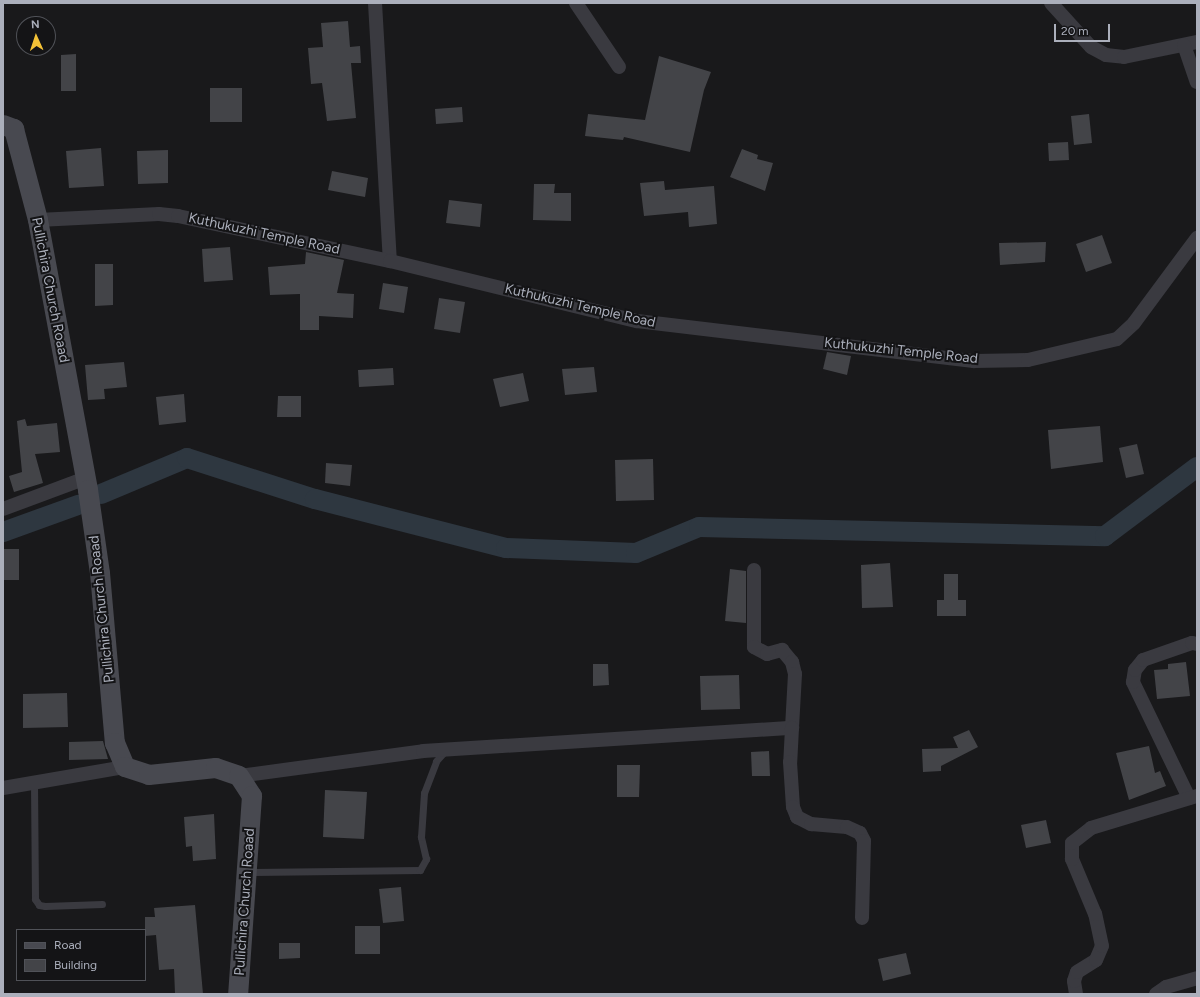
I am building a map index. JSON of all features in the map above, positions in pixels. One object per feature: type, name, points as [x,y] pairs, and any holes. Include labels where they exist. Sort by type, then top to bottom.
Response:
[{"type":"main road","name":"Pullichira Church Roaad","points":[[3,125],[14,129],[38,220],[86,478],[100,573],[115,743],[125,767]]},
{"type":"main road","points":[[125,767],[149,775],[216,768],[239,776]]},
{"type":"main road","name":"Pullichira Church Roaad","points":[[238,994],[252,796],[239,776]]},
{"type":"street","points":[[375,3],[390,261]]},
{"type":"street","points":[[576,3],[619,67]]},
{"type":"street","points":[[1051,3],[1091,47],[1106,55],[1124,57],[1191,44],[1197,82]]},
{"type":"street","name":"Kuthukuzhi Temple Road","points":[[38,220],[159,214],[178,216],[390,261],[637,321],[974,361],[1028,360],[1116,339],[1134,323],[1197,238]]},
{"type":"street","points":[[3,508],[86,478]]},
{"type":"street","points":[[754,570],[754,647],[767,654],[782,650],[792,662],[795,674],[790,762],[793,807],[796,817],[811,824],[847,827],[860,833],[864,841],[862,918]]},
{"type":"street","points":[[1076,994],[1074,981],[1077,972],[1096,960],[1102,946],[1095,914],[1072,859],[1072,842],[1091,828],[1193,797],[1133,682],[1135,670],[1143,660],[1197,644]]},
{"type":"street","points":[[239,776],[447,750],[792,728]]},
{"type":"street","points":[[3,788],[125,767]]},
{"type":"street","points":[[1156,994],[1166,987],[1197,978]]},
{"type":"lane","points":[[247,872],[420,870],[426,859],[421,836],[424,793],[436,761],[447,750]]},
{"type":"lane","points":[[34,783],[36,899],[39,905],[102,904]]},
{"type":"building","points":[[348,21],[350,47],[360,46],[361,63],[351,63],[356,118],[327,121],[322,83],[311,84],[308,48],[323,47],[321,23]]},
{"type":"building","points":[[76,54],[76,91],[61,91],[61,55]]},
{"type":"building","points":[[659,56],[711,72],[704,90],[690,152],[624,137],[623,140],[585,136],[588,114],[645,120]]},
{"type":"building","points":[[210,88],[242,88],[242,122],[210,122]]},
{"type":"building","points":[[462,107],[463,122],[436,124],[435,109]]},
{"type":"building","points":[[1089,114],[1092,143],[1074,145],[1071,116]]},
{"type":"building","points":[[1068,142],[1069,160],[1049,161],[1048,143]]},
{"type":"building","points":[[101,148],[104,186],[69,188],[66,151]]},
{"type":"building","points":[[742,149],[758,155],[757,159],[773,163],[765,191],[730,177]]},
{"type":"building","points":[[168,150],[168,183],[138,184],[137,151]]},
{"type":"building","points":[[332,171],[368,178],[365,197],[328,190]]},
{"type":"building","points":[[664,181],[665,190],[714,186],[717,224],[689,227],[688,212],[644,216],[640,183]]},
{"type":"building","points":[[534,184],[555,184],[554,193],[571,193],[571,221],[533,220]]},
{"type":"building","points":[[449,200],[482,204],[480,227],[446,223]]},
{"type":"building","points":[[1102,235],[1112,263],[1086,272],[1076,244]]},
{"type":"building","points":[[1046,242],[1045,262],[1000,265],[999,243]]},
{"type":"building","points":[[230,247],[233,280],[204,282],[202,249]]},
{"type":"building","points":[[306,252],[344,260],[337,293],[354,294],[353,318],[319,316],[319,330],[300,330],[300,294],[270,295],[268,267],[305,264]]},
{"type":"building","points":[[95,264],[113,264],[113,305],[95,306]]},
{"type":"building","points":[[383,283],[408,287],[404,313],[379,309]]},
{"type":"building","points":[[439,298],[465,302],[460,333],[434,329]]},
{"type":"building","points":[[827,352],[851,356],[847,375],[823,369]]},
{"type":"building","points":[[124,362],[127,387],[104,389],[105,399],[88,400],[85,365]]},
{"type":"building","points":[[594,367],[597,392],[565,395],[562,369]]},
{"type":"building","points":[[393,368],[394,385],[359,387],[358,370]]},
{"type":"building","points":[[523,373],[529,401],[500,407],[493,379]]},
{"type":"building","points":[[184,394],[186,422],[159,425],[156,397]]},
{"type":"building","points":[[278,396],[301,396],[301,417],[277,417]]},
{"type":"building","points":[[25,419],[27,426],[57,423],[60,452],[35,454],[43,483],[14,492],[9,476],[22,472],[17,421]]},
{"type":"building","points":[[1100,426],[1103,462],[1051,469],[1048,430]]},
{"type":"building","points":[[1137,444],[1144,474],[1126,478],[1119,448]]},
{"type":"building","points":[[653,459],[654,500],[616,501],[615,460]]},
{"type":"building","points":[[326,463],[352,465],[350,486],[325,483]]},
{"type":"building","points":[[3,549],[19,549],[19,580],[3,580]]},
{"type":"building","points":[[890,563],[893,607],[862,608],[861,565]]},
{"type":"building","points":[[730,569],[746,571],[746,623],[725,621]]},
{"type":"building","points":[[944,574],[958,574],[958,600],[966,600],[966,616],[937,616],[937,600],[944,600]]},
{"type":"building","points":[[1186,662],[1190,696],[1157,699],[1154,670],[1168,669],[1168,664]]},
{"type":"building","points":[[593,664],[608,664],[609,685],[593,686]]},
{"type":"building","points":[[739,675],[740,709],[701,710],[700,676]]},
{"type":"building","points":[[67,693],[68,727],[23,728],[23,694]]},
{"type":"building","points":[[969,730],[978,747],[941,766],[941,771],[923,772],[922,749],[958,748],[953,737]]},
{"type":"building","points":[[103,741],[108,759],[69,760],[69,742]]},
{"type":"building","points":[[1149,746],[1155,773],[1160,771],[1166,786],[1129,800],[1116,753]]},
{"type":"building","points":[[769,751],[770,776],[752,776],[751,752]]},
{"type":"building","points":[[617,765],[640,765],[639,797],[617,797]]},
{"type":"building","points":[[325,790],[367,792],[364,839],[323,837]]},
{"type":"building","points":[[214,814],[216,859],[193,861],[192,846],[186,847],[184,817]]},
{"type":"building","points":[[1046,820],[1051,843],[1026,848],[1021,825]]},
{"type":"building","points":[[401,887],[404,921],[383,923],[379,889]]},
{"type":"building","points":[[195,905],[203,994],[175,994],[174,969],[159,970],[156,935],[146,936],[145,929],[145,917],[155,917],[154,908]]},
{"type":"building","points":[[355,926],[380,926],[380,954],[355,954]]},
{"type":"building","points":[[279,943],[300,943],[300,958],[279,959]]},
{"type":"building","points":[[906,953],[911,974],[883,981],[878,959]]},
{"type":"waterway","points":[[101,494],[187,458],[315,499],[506,548],[636,553],[699,527],[1105,536],[1197,467]]},
{"type":"waterway","points":[[3,532],[78,505]]}]
